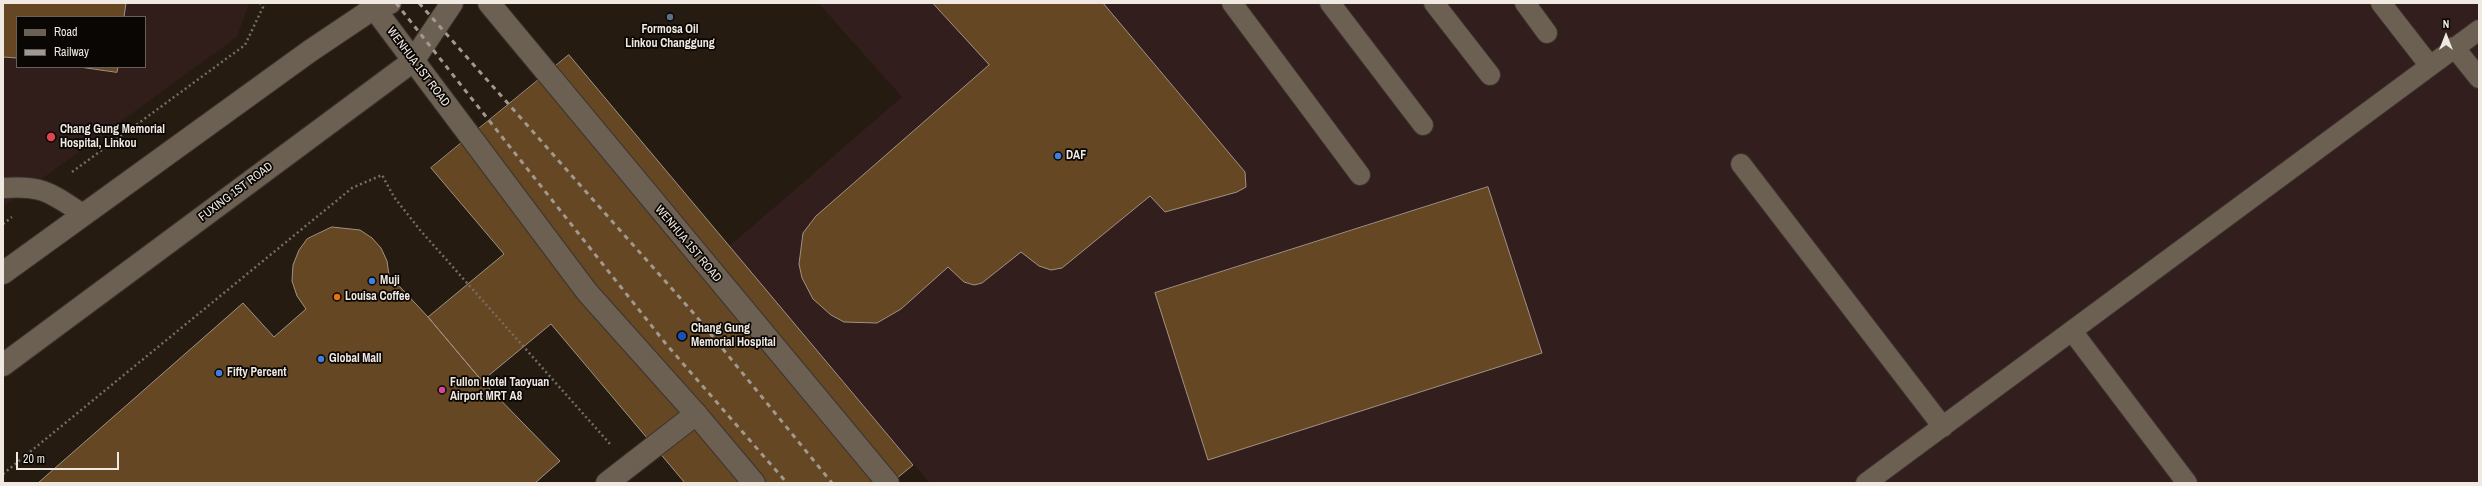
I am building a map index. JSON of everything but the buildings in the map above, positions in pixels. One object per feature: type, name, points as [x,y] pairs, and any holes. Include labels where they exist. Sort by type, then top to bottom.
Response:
[{"type":"street","name":"FUXING 1ST ROAD","points":[[3,365],[413,61],[452,3]]},
{"type":"street","name":"WENHUA 1ST ROAD","points":[[489,3],[888,483]]},
{"type":"street","name":"WENHUA 1ST ROAD","points":[[378,5],[413,61],[587,292],[696,414],[754,483]]},
{"type":"street","points":[[3,273],[310,51],[378,5]]},
{"type":"street","points":[[607,483],[630,467],[696,414]]},
{"type":"lane","points":[[1232,3],[1360,175]]},
{"type":"lane","points":[[1330,3],[1423,125]]},
{"type":"lane","points":[[1434,3],[1490,75]]},
{"type":"lane","points":[[1525,3],[1547,33]]},
{"type":"lane","points":[[2381,3],[2430,66]]},
{"type":"lane","points":[[1866,483],[2479,30]]},
{"type":"lane","points":[[2454,48],[2479,78]]},
{"type":"lane","points":[[1741,164],[1943,426]]},
{"type":"lane","points":[[3,188],[28,186],[48,191],[84,215]]},
{"type":"lane","points":[[2072,331],[2187,483]]},
{"type":"path","points":[[65,171],[73,172],[246,45],[263,7],[260,3]]},
{"type":"path","points":[[3,474],[352,188],[382,175],[394,197],[420,230],[630,467]]},
{"type":"shaded area","name":"Chang Gung Memorial Hospital, Linkou","points":[[3,3],[249,3],[237,37],[3,207]]},
{"type":"shaded area","points":[[818,3],[2479,3],[2479,483],[930,483],[727,248],[902,97]]},
{"type":"railway","points":[[396,3],[666,344],[787,483]]},
{"type":"railway","points":[[419,3],[696,316],[832,483]]},
{"type":"place","name":"Formosa Oil Linkou Changgung","points":[[670,17]]},
{"type":"place","name":"Chang Gung Memorial Hospital, Linkou","points":[[51,137]]},
{"type":"place","name":"DAF","points":[[1058,156]]},
{"type":"place","name":"Muji","points":[[372,281]]},
{"type":"place","name":"Louisa Coffee","points":[[337,297]]},
{"type":"place","name":"Chang Gung Memorial Hospital","points":[[682,336]]},
{"type":"place","name":"Global Mall","points":[[321,359]]},
{"type":"place","name":"Fifty Percent","points":[[219,373]]},
{"type":"place","name":"Fullon Hotel Taoyuan Airport MRT A8","points":[[442,390]]}]
